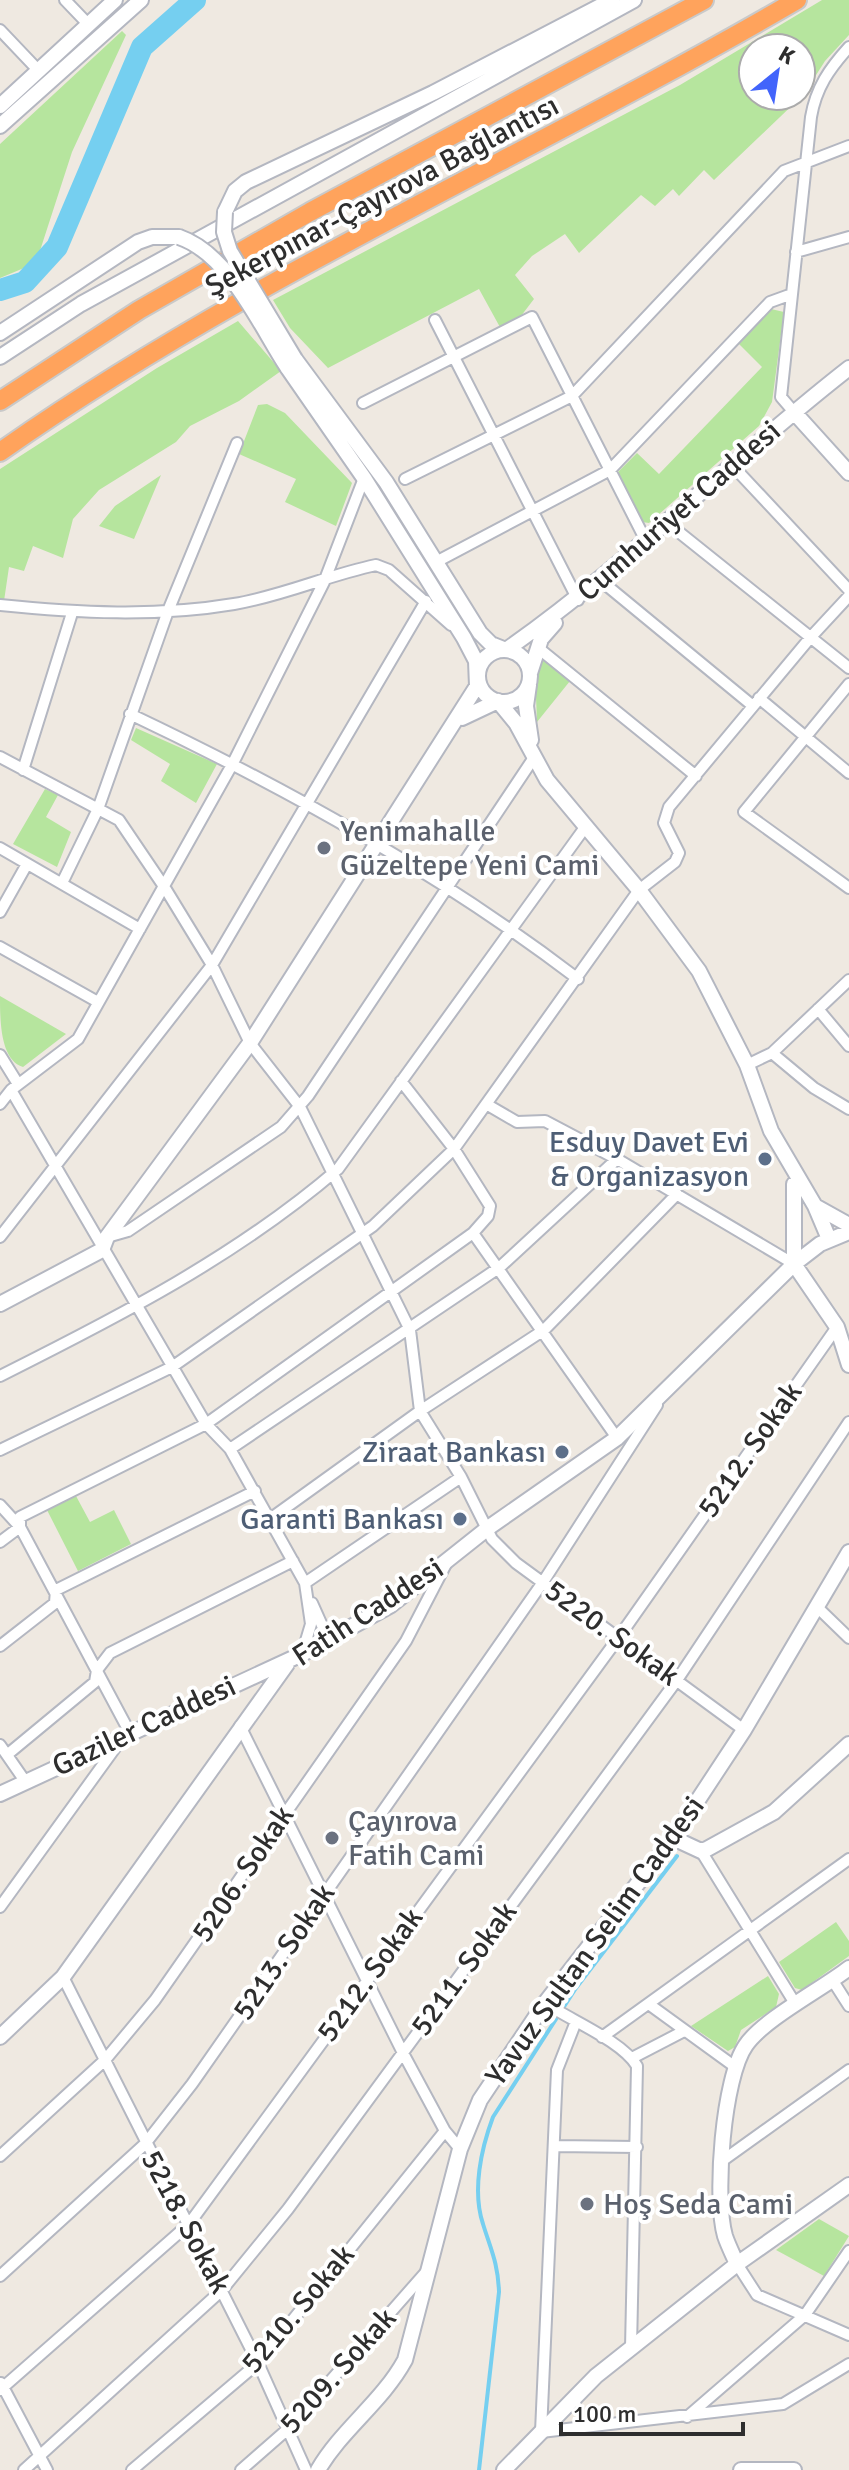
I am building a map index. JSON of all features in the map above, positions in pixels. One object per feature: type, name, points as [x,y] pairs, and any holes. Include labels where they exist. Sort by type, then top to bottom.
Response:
[{"type":"highway","name":"Şekerpınar-Çayırova Bağlantısı","points":[[0,401],[139,310],[310,212],[704,0]]},
{"type":"highway","name":"Şekerpınar-Çayırova Bağlantısı","points":[[0,452],[132,366],[288,275],[656,81],[797,0]]},
{"type":"street","points":[[65,0],[88,24]]},
{"type":"street","points":[[0,106],[115,0]]},
{"type":"street","points":[[0,126],[141,0]]},
{"type":"street","points":[[612,0],[433,93],[246,182],[235,191],[225,212],[224,232],[230,251],[291,363],[464,638],[476,661],[484,692],[498,701],[535,756],[547,780],[639,890],[699,971],[747,1065],[771,1131],[815,1206],[824,1242]]},
{"type":"street","points":[[0,357],[81,304],[634,0]]},
{"type":"street","points":[[0,30],[38,70]]},
{"type":"street","points":[[849,47],[829,70],[815,95],[781,397],[849,473]]},
{"type":"street","points":[[405,479],[572,396],[784,171],[849,146]]},
{"type":"street","points":[[0,333],[138,242],[152,237],[179,237],[201,246],[218,262],[291,363],[386,482],[480,633],[491,644],[523,658],[530,677],[518,698],[476,709],[455,723]]},
{"type":"street","points":[[796,252],[849,237]]},
{"type":"street","points":[[436,562],[610,470],[770,302],[792,294]]},
{"type":"street","points":[[363,403],[532,317],[645,539]]},
{"type":"street","points":[[3,1298],[128,1231],[281,1127],[300,1107],[445,886],[535,756],[527,726],[530,677],[537,647],[546,631],[578,600],[435,320]]},
{"type":"street","name":"Cumhuriyet Caddesi","points":[[506,650],[578,600],[731,464],[849,368]]},
{"type":"street","points":[[62,883],[98,809],[168,611],[237,443]]},
{"type":"street","points":[[0,1450],[172,1367],[363,1233],[454,1149],[639,890],[675,862],[679,853],[664,823],[669,807],[849,593],[731,464]]},
{"type":"street","points":[[0,1104],[15,1087],[78,1039],[233,763],[324,582],[364,478]]},
{"type":"street","points":[[665,521],[849,668]]},
{"type":"street","points":[[0,605],[72,613],[168,611],[234,604],[324,582],[376,565],[389,570],[464,638]]},
{"type":"street","points":[[600,580],[849,773]]},
{"type":"street","points":[[0,1237],[212,965],[426,601]]},
{"type":"street","points":[[23,770],[72,613]]},
{"type":"street","points":[[537,647],[696,776]]},
{"type":"street","points":[[104,1243],[250,1043],[376,842],[475,693],[485,658],[506,650]]},
{"type":"street","points":[[849,684],[744,812],[849,888]]},
{"type":"street","points":[[130,714],[233,763],[376,842],[513,929],[578,979]]},
{"type":"street","points":[[0,757],[119,820],[165,888],[212,965],[250,1043],[300,1107],[331,1175],[392,1289],[410,1330],[420,1411]]},
{"type":"street","points":[[0,1376],[136,1308],[305,1198],[331,1175],[586,826]]},
{"type":"street","points":[[0,848],[140,929]]},
{"type":"street","points":[[0,912],[27,864]]},
{"type":"street","points":[[0,947],[98,1002]]},
{"type":"street","points":[[747,1065],[772,1053],[849,980]]},
{"type":"street","points":[[818,1009],[849,1046]]},
{"type":"street","points":[[772,1053],[814,1088],[849,1109]]},
{"type":"street","points":[[0,1055],[56,1167],[104,1243],[136,1308],[206,1424],[230,1449],[255,1491],[305,1583],[329,1641]]},
{"type":"street","points":[[20,1527],[20,1517],[206,1424],[473,1233],[488,1216],[490,1206],[454,1149],[401,1081]]},
{"type":"street","points":[[486,1104],[517,1122],[545,1121],[617,1159],[794,1264],[837,1327],[849,1365]]},
{"type":"street","points":[[230,1449],[500,1267],[617,1159]]},
{"type":"street","points":[[789,1160],[794,1184],[794,1264]]},
{"type":"street","points":[[794,1184],[824,1242]]},
{"type":"street","points":[[270,1519],[420,1411],[544,1330],[677,1194]]},
{"type":"street","points":[[815,1206],[849,1225]]},
{"type":"street","name":"Fatih Caddesi","points":[[0,2037],[63,1977],[240,1726],[296,1657],[391,1605],[488,1528],[617,1438],[794,1264],[824,1242],[849,1232]]},
{"type":"street","points":[[473,1233],[500,1267],[617,1438]]},
{"type":"street","name":"5212. Sokak","points":[[1,2387],[189,2224],[366,1978],[619,1637],[837,1327]]},
{"type":"street","name":"5213. Sokak","points":[[0,2276],[145,2144],[219,2046],[543,1582],[662,1396]]},
{"type":"street","name":"5220. Sokak","points":[[420,1411],[506,1555],[744,1730]]},
{"type":"street","name":"5211. Sokak","points":[[24,2470],[222,2290],[288,2209],[677,1680],[849,1422]]},
{"type":"street","points":[[305,1583],[461,1477]]},
{"type":"street","points":[[56,1590],[255,1491]]},
{"type":"street","points":[[0,1505],[20,1527],[56,1590],[127,1734],[0,1907]]},
{"type":"street","points":[[0,1542],[20,1527]]},
{"type":"street","name":"Yavuz Sultan Selim Caddesi","points":[[318,2470],[331,2448],[387,2388],[405,2360],[460,2149],[480,2100],[673,1838],[744,1730],[849,1552]]},
{"type":"street","points":[[8,1754],[95,1682],[97,1670],[110,1653],[293,1561]]},
{"type":"street","name":"5206. Sokak","points":[[0,2156],[105,2060],[155,2000],[406,1641],[431,1598],[447,1561]]},
{"type":"street","points":[[0,1646],[55,1603],[56,1590]]},
{"type":"street","points":[[296,1657],[311,1624],[310,1598]]},
{"type":"street","points":[[817,1607],[849,1638]]},
{"type":"street","name":"Gaziler Caddesi","points":[[0,1794],[296,1657]]},
{"type":"street","points":[[239,1682],[252,1694],[256,1705]]},
{"type":"street","points":[[240,1726],[403,2053],[445,2131],[460,2149]]},
{"type":"street","points":[[701,1851],[774,1812],[849,1744]]},
{"type":"street","points":[[0,1745],[25,1781]]},
{"type":"street","points":[[673,1838],[701,1851],[796,2005]]},
{"type":"street","points":[[602,2037],[752,1932],[849,1859]]},
{"type":"street","points":[[849,1968],[747,2043],[734,2066],[725,2101],[722,2161],[724,2233],[737,2264],[757,2295],[849,2335]]},
{"type":"street","name":"5218. Sokak","points":[[63,1977],[258,2363],[306,2470]]},
{"type":"street","points":[[833,1981],[849,2006]]},
{"type":"street","points":[[650,2005],[734,2066]]},
{"type":"street","points":[[550,2006],[602,2037],[632,2058],[637,2066],[631,2348]]},
{"type":"street","points":[[541,2432],[557,2070],[572,2021]]},
{"type":"street","points":[[632,2058],[684,2031]]},
{"type":"street","points":[[722,2161],[849,2070]]},
{"type":"street","name":"5210. Sokak","points":[[132,2470],[258,2363],[445,2131]]},
{"type":"street","points":[[554,2146],[637,2147]]},
{"type":"street","points":[[504,2470],[596,2376],[737,2264],[849,2185]]},
{"type":"street","points":[[687,2417],[805,2315],[849,2251]]},
{"type":"street","name":"5209. Sokak","points":[[241,2470],[289,2428],[430,2267]]},
{"type":"street","points":[[541,2432],[783,2404],[849,2364]]},
{"type":"street","points":[[1,2387],[47,2470]]},
{"type":"street","points":[[741,2470],[794,2470]]},
{"type":"green space","points":[[822,0],[849,0],[849,35],[817,74],[817,32],[769,32]]},
{"type":"green space","points":[[122,31],[126,35],[72,152],[36,263],[0,278],[0,144]]},
{"type":"green space","points":[[737,51],[737,112],[785,112],[714,180],[704,170],[679,196],[673,189],[655,206],[641,195],[579,253],[565,234],[532,256],[515,275],[534,299],[521,316],[501,329],[479,289],[328,368],[290,328],[273,300],[680,85]]},
{"type":"green space","points":[[771,309],[784,312],[772,402],[759,426],[649,523],[642,522],[618,472],[637,453],[659,474],[762,367],[739,344]]},
{"type":"green space","points":[[238,321],[281,371],[239,401],[190,426],[176,442],[99,490],[73,519],[63,558],[33,546],[24,571],[9,567],[4,601],[0,600],[0,469],[157,368]]},
{"type":"green space","points":[[267,404],[285,413],[352,483],[336,526],[285,502],[296,479],[239,454],[258,405]]},
{"type":"green space","points":[[161,475],[134,539],[99,526],[115,506]]},
{"type":"green space","points":[[541,658],[570,681],[537,722],[535,672]]},
{"type":"green space","points":[[136,728],[217,764],[196,803],[161,781],[170,764],[131,740]]},
{"type":"green space","points":[[45,789],[58,795],[46,817],[71,832],[57,867],[13,844]]},
{"type":"green space","points":[[0,996],[66,1034],[23,1067],[15,1063],[3,1038]]},
{"type":"green space","points":[[76,1496],[90,1522],[114,1510],[131,1544],[78,1571],[47,1510]]},
{"type":"green space","points":[[836,1922],[849,1941],[849,1956],[802,1990],[795,1988],[779,1962]]},
{"type":"green space","points":[[768,1976],[779,1994],[776,2007],[741,2030],[735,2047],[728,2051],[691,2026]]},
{"type":"green space","points":[[819,2219],[849,2236],[824,2276],[776,2250]]},
{"type":"waterway","points":[[0,290],[25,282],[57,247],[142,47],[195,0]]},
{"type":"waterway","points":[[479,2470],[499,2292],[496,2265],[478,2198],[479,2170],[489,2129],[493,2117],[576,1988],[677,1856]]},
{"type":"place","name":"Yenimahalle Güzeltepe Yeni Cami","points":[[324,848]]},
{"type":"place","name":"Esduy Davet Evi & Organizasyon","points":[[765,1159]]},
{"type":"place","name":"Ziraat Bankası","points":[[562,1452]]},
{"type":"place","name":"Garanti Bankası","points":[[460,1519]]},
{"type":"place","name":"Çayırova Fatih Cami","points":[[332,1838]]},
{"type":"place","name":"Hoş Seda Cami","points":[[587,2204]]}]
